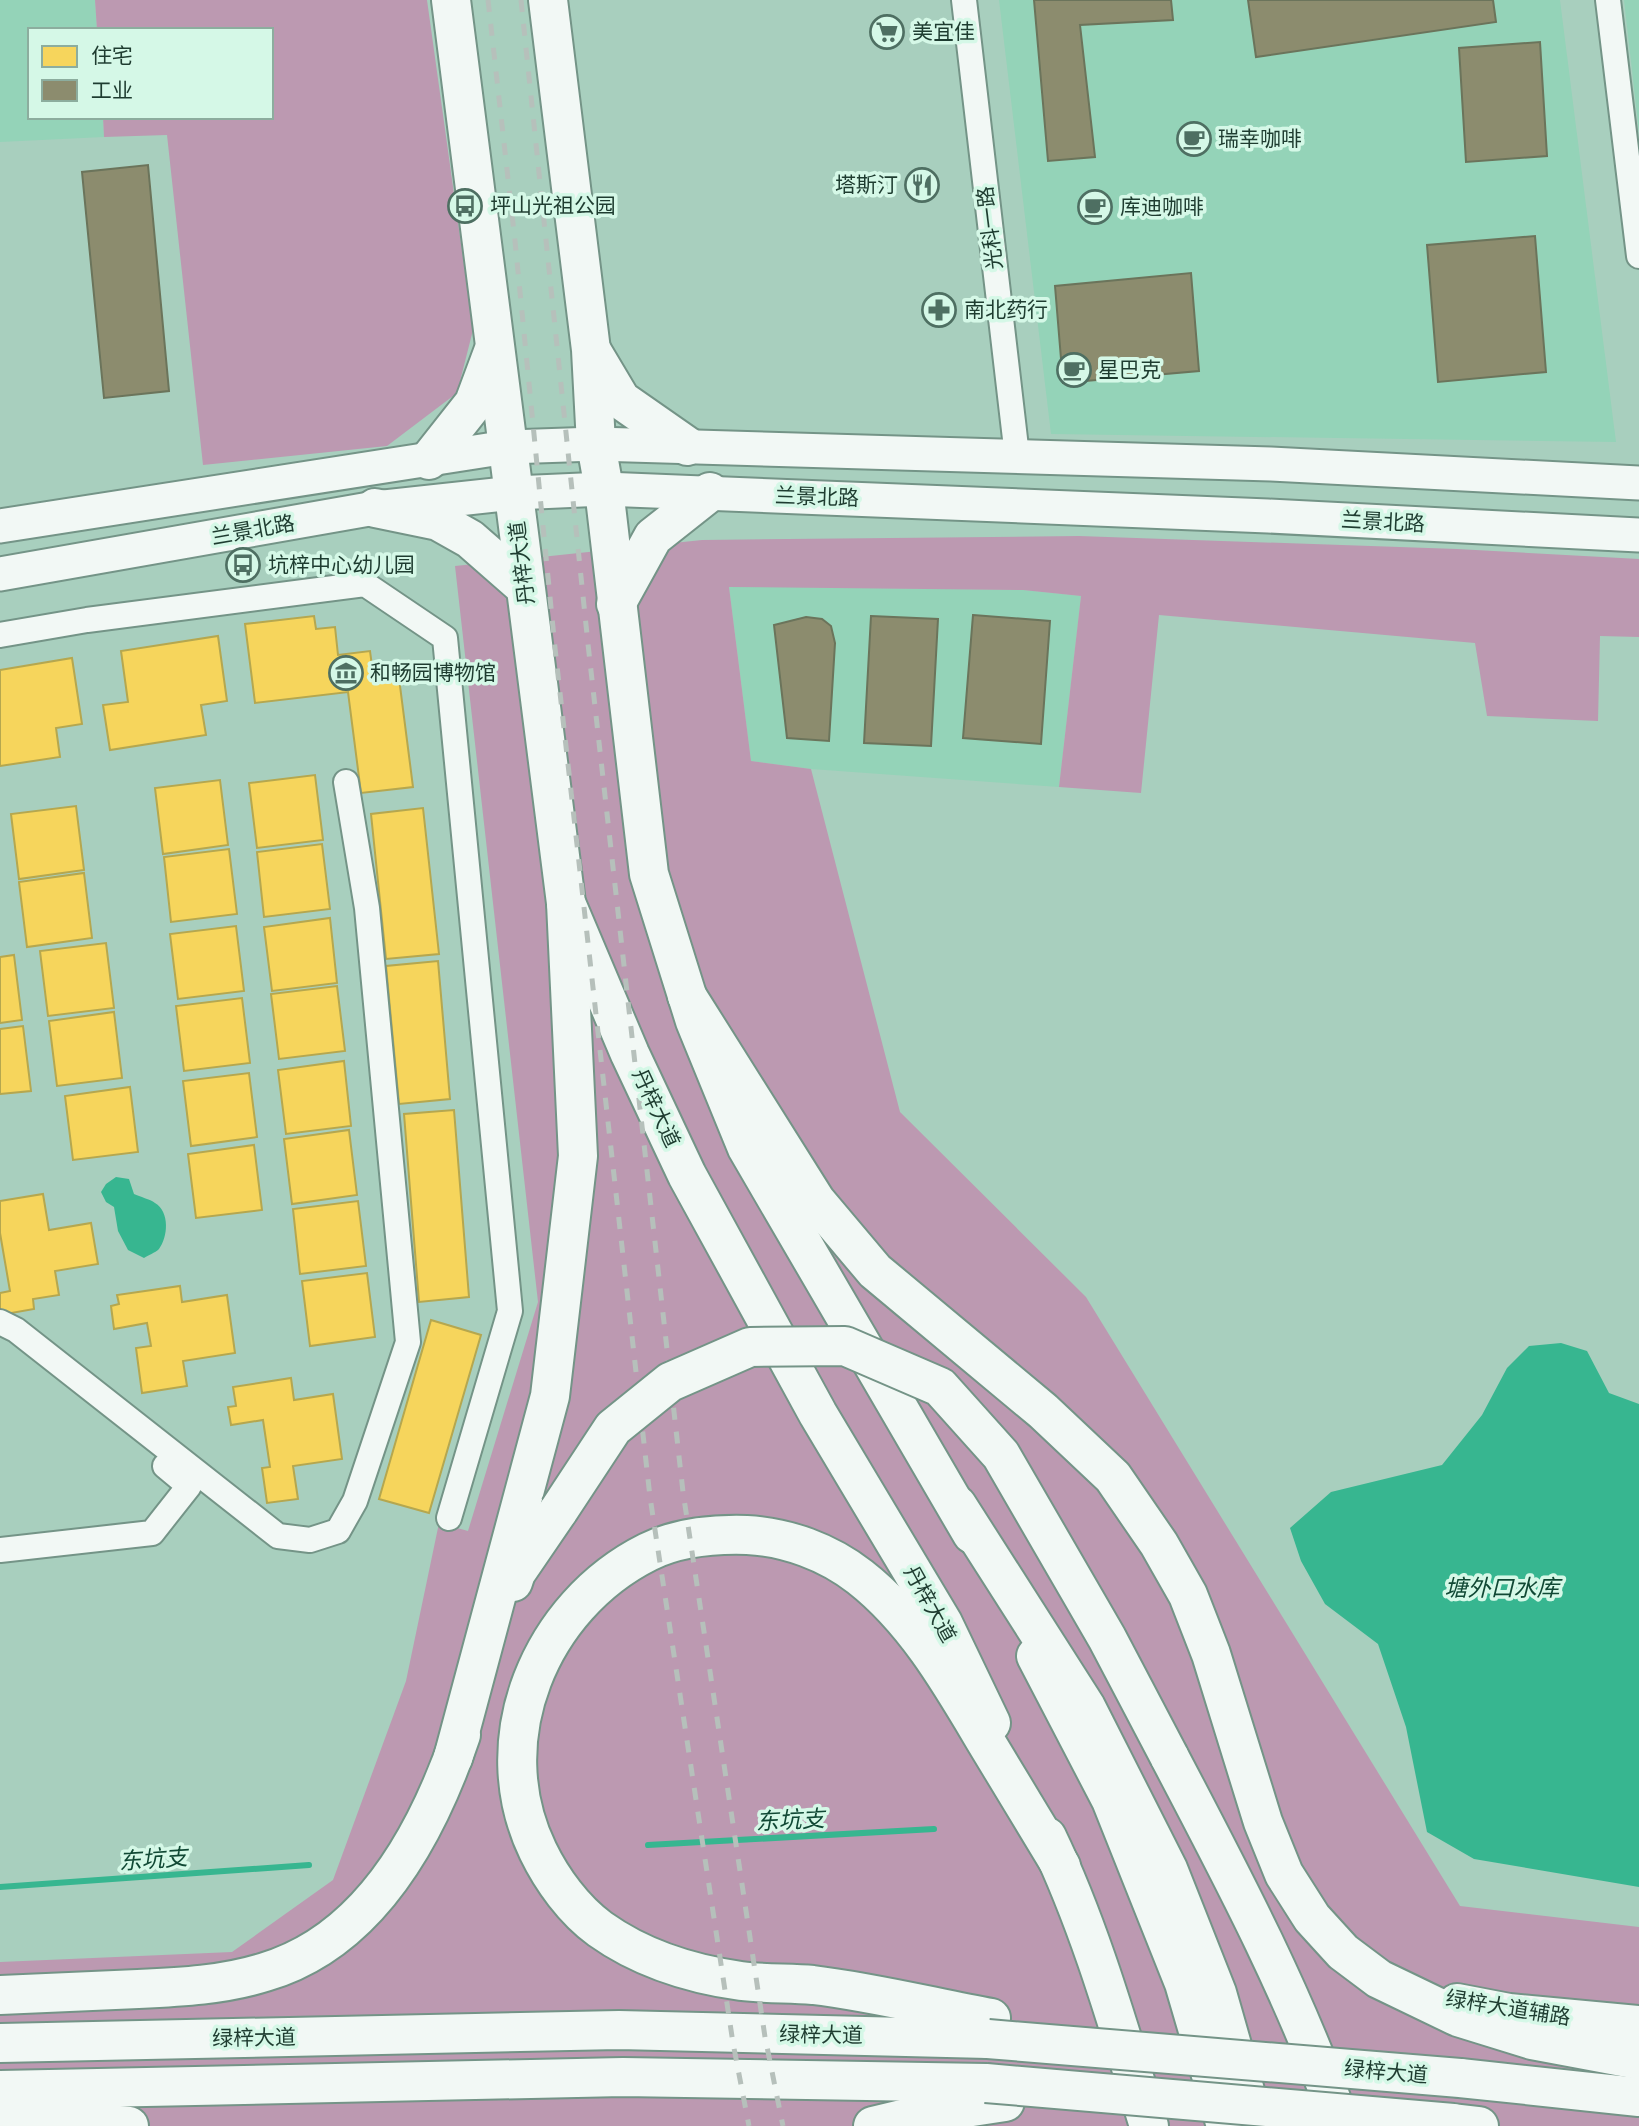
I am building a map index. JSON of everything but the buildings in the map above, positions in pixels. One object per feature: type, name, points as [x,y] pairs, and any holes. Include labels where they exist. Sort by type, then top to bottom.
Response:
[{"type":"main road","name":"丹梓大道","points":[[451,0],[566,903],[630,1054],[687,1175],[818,1414],[943,1623],[1061,1866],[1106,1989],[1149,2126]]},
{"type":"main road","points":[[548,0],[591,350],[596,444],[604,489],[649,874],[695,1021],[747,1148],[957,1505],[1086,1707],[1168,1869],[1217,1993],[1255,2126]]},
{"type":"main road","points":[[429,460],[474,403],[495,347]]},
{"type":"main road","points":[[591,350],[621,400],[687,446]]},
{"type":"main road","name":"兰景北路","points":[[0,526],[508,447],[596,444],[1271,464],[1639,484]]},
{"type":"main road","points":[[337,475],[359,511],[438,521],[470,539],[525,587]]},
{"type":"main road","name":"兰景北路","points":[[0,574],[359,511],[514,493],[604,489],[1268,516],[1639,535]]},
{"type":"main road","points":[[617,604],[653,537],[710,492]]},
{"type":"main road","points":[[453,1758],[550,1396],[578,1156],[566,903]]},
{"type":"main road","points":[[687,996],[816,1201],[875,1271],[1043,1411],[1113,1477],[1159,1544],[1188,1595],[1211,1654],[1263,1822],[1284,1874],[1319,1927],[1343,1952],[1379,1979],[1458,2017],[1532,2040],[1639,2060]]},
{"type":"main road","points":[[0,1995],[231,1981],[268,1972],[307,1953],[348,1927],[380,1893],[407,1852],[453,1758],[516,1573],[613,1428],[670,1382],[750,1347],[845,1346],[940,1387],[1001,1455],[1107,1639],[1228,1867],[1287,1992],[1342,2126]]},
{"type":"main road","points":[[957,1505],[1111,1800],[1184,1983],[1226,2126]]},
{"type":"main road","points":[[989,2029],[814,1985],[743,1981],[685,1970],[634,1951],[597,1928],[571,1902],[547,1869],[531,1838],[520,1802],[516,1764],[519,1724],[528,1688],[544,1652],[562,1623],[584,1598],[613,1573],[650,1551],[687,1539],[726,1535],[766,1536],[801,1545],[832,1558],[859,1576],[889,1603],[949,1680],[1061,1866]]},
{"type":"main road","name":"绿梓大道辅路","points":[[1379,1979],[1445,2001],[1509,2013],[1639,2025]]},
{"type":"main road","name":"绿梓大道","points":[[0,2043],[619,2030],[989,2029],[1146,2052],[1460,2078],[1639,2097]]},
{"type":"main road","points":[[0,2090],[623,2077],[985,2094],[1082,2090],[1466,2125]]},
{"type":"main road","points":[[873,2126],[985,2094]]},
{"type":"main road","points":[[0,2114],[129,2126]]},
{"type":"street","name":"光科一路","points":[[964,0],[1017,456]]},
{"type":"street","points":[[1608,0],[1639,256]]},
{"type":"street","points":[[0,635],[87,620],[365,584],[445,638],[510,1311],[449,1518]]},
{"type":"street","points":[[3,1333],[16,1330],[278,1536],[310,1540],[338,1531],[355,1501],[408,1342],[367,908],[346,782]]},
{"type":"street","points":[[0,1550],[152,1533],[189,1486],[3,1333]]},
{"type":"shaded area","points":[[0,0],[95,0],[97,28],[28,28],[28,119],[103,119],[104,137],[0,142]]},
{"type":"shaded area","points":[[95,0],[427,0],[473,330],[457,393],[387,446],[203,465],[167,135],[104,137],[103,119],[273,119],[273,28],[97,28]]},
{"type":"shaded area","points":[[999,0],[1560,0],[1616,442],[1051,434]]},
{"type":"shaded area","points":[[1624,0],[1639,0],[1639,132]]},
{"type":"shaded area","points":[[1079,536],[1457,549],[1639,559],[1639,637],[1600,636],[1598,721],[1487,716],[1475,643],[1159,615],[1141,793],[1059,787],[1081,596],[1023,590],[729,587],[751,761],[811,769],[900,1112],[1086,1297],[1460,1906],[1639,1927],[1639,2126],[0,2126],[0,1962],[232,1952],[333,1880],[406,1681],[439,1523],[468,1531],[538,1302],[455,566],[702,540]]},
{"type":"shaded area","points":[[729,586],[1023,590],[1081,596],[1059,787],[811,769],[751,761]]},
{"type":"water","points":[[116,1177],[129,1179],[134,1194],[153,1202],[163,1212],[166,1232],[162,1244],[144,1258],[128,1250],[118,1231],[114,1207],[106,1202],[101,1192],[106,1184]]},
{"type":"water","name":"塘外口水库","points":[[1561,1343],[1587,1351],[1609,1393],[1639,1404],[1639,1887],[1474,1859],[1427,1832],[1406,1727],[1378,1644],[1325,1604],[1301,1561],[1290,1528],[1331,1492],[1442,1465],[1482,1415],[1507,1368],[1529,1346]]},
{"type":"waterway","name":"东坑支","points":[[648,1845],[934,1829]]},
{"type":"waterway","name":"东坑支","points":[[0,1887],[309,1865]]},
{"type":"railway","points":[[488,0],[555,648],[650,1497],[733,2043],[749,2126]]},
{"type":"railway","points":[[521,0],[588,644],[683,1492],[765,2037],[783,2126]]},
{"type":"place","name":"美宜佳","points":[[887,32]]},
{"type":"place","name":"瑞幸咖啡","points":[[1194,139]]},
{"type":"place","name":"塔斯汀","points":[[922,185]]},
{"type":"place","name":"坪山光祖公园","points":[[465,206]]},
{"type":"place","name":"库迪咖啡","points":[[1095,207]]},
{"type":"place","name":"南北药行","points":[[939,310]]},
{"type":"place","name":"星巴克","points":[[1074,370]]},
{"type":"place","name":"坑梓中心幼儿园","points":[[243,565]]},
{"type":"place","name":"和畅园博物馆","points":[[346,673]]}]
